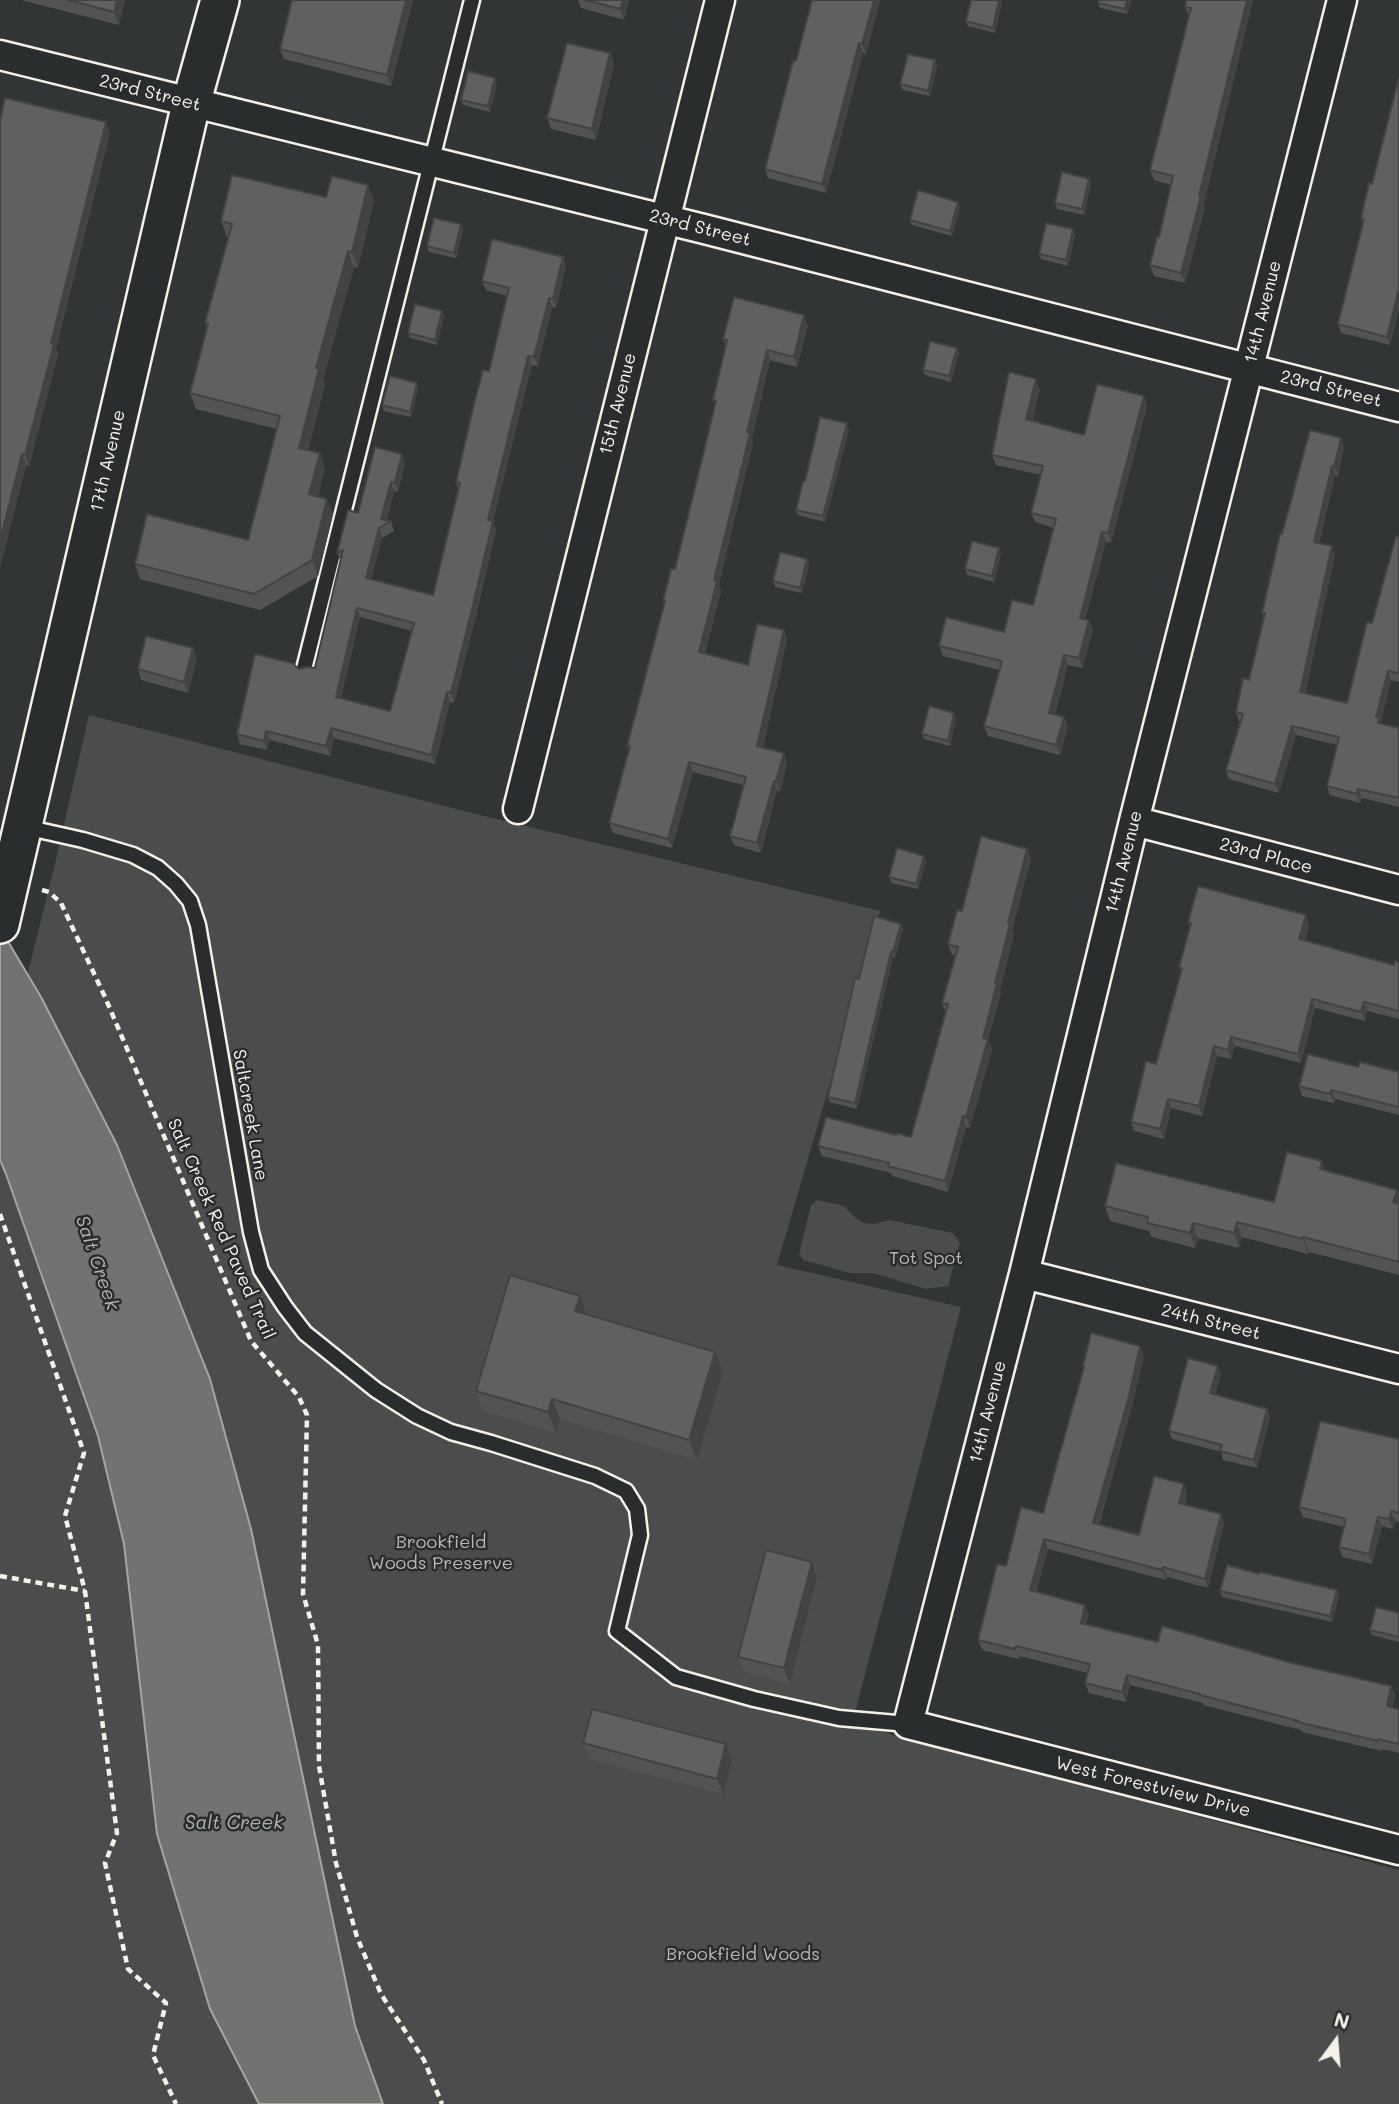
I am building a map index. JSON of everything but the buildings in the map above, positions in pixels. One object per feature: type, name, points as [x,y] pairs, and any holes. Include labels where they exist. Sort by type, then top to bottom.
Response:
[{"type":"street","name":"17th Avenue","points":[[0,924],[191,104],[220,0]]},
{"type":"street","name":"15th Avenue","points":[[518,809],[720,0]]},
{"type":"street","name":"14th Avenue","points":[[908,1724],[1024,1274],[1134,821],[1342,0]]},
{"type":"street","name":"23rd Street","points":[[0,55],[664,219],[1399,407]]},
{"type":"street","name":"23rd Place","points":[[1134,821],[1399,890]]},
{"type":"street","name":"24th Street","points":[[1024,1274],[1399,1369]]},
{"type":"street","name":"West Forestview Drive","points":[[908,1724],[1399,1850]]},
{"type":"lane","points":[[304,669],[472,0]]},
{"type":"lane","name":"Saltcreek Lane","points":[[23,827],[83,840],[133,855],[158,868],[190,901],[198,925],[251,1232],[261,1270],[305,1334],[376,1390],[417,1416],[451,1432],[595,1476],[626,1491],[637,1509],[640,1535],[617,1631],[676,1676],[754,1699],[839,1718],[908,1724]]},
{"type":"path","name":"Salt Creek Red Paved Trail","points":[[49,892],[61,903],[105,997],[251,1341],[299,1397],[307,1415],[303,1594],[318,1645],[319,1766],[336,1863],[357,1937],[376,1983],[424,2060],[442,2104]]},
{"type":"path","points":[[0,1214],[84,1453],[65,1516],[85,1591],[117,1833],[105,1863],[128,1969],[166,2003],[153,2055],[176,2104]]},
{"type":"path","points":[[0,1576],[85,1591]]},
{"type":"green space","name":"Brookfield Woods Preserve","points":[[89,715],[476,814],[880,911],[777,1265],[961,1307],[852,1724],[1399,1870],[1399,2104],[0,2104],[0,1085]]},
{"type":"green space","name":"Tot Spot","points":[[817,1200],[844,1206],[864,1223],[889,1220],[953,1233],[960,1243],[948,1286],[926,1289],[873,1273],[850,1273],[803,1260],[799,1254],[811,1205]]},
{"type":"water","name":"Salt Creek","points":[[0,928],[41,997],[117,1145],[210,1379],[251,1529],[355,2026],[383,2104],[259,2104],[210,2009],[157,1834],[124,1544],[98,1436],[0,1160]]},
{"type":"park label","name":"Brookfield Woods","points":[[743,1954]]}]
